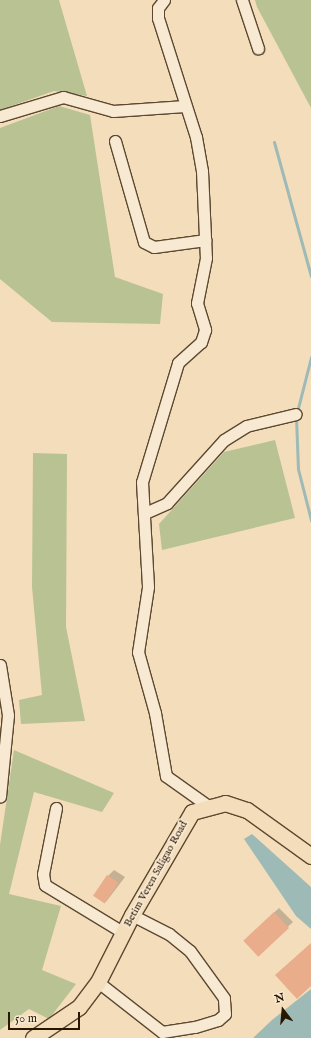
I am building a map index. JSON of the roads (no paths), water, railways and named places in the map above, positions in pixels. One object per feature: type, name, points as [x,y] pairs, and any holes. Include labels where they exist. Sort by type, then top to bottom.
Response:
[{"type":"main road","name":"Betim Veren Saligao Road","points":[[33,1038],[78,1007],[98,982],[132,915],[184,822],[192,812],[207,805],[225,803],[247,810],[311,856]]},
{"type":"street","points":[[164,0],[158,8],[158,18],[196,137],[202,171],[206,240],[196,303],[205,330],[201,342],[178,363],[142,482],[145,513],[148,587],[138,632],[140,670],[155,714],[166,776],[207,805]]},
{"type":"street","points":[[242,0],[258,48]]},
{"type":"street","points":[[0,116],[63,97],[113,111],[185,106]]},
{"type":"street","points":[[115,141],[144,242],[154,247],[206,240]]},
{"type":"street","points":[[145,513],[167,503],[224,440],[246,426],[296,414]]},
{"type":"street","points":[[0,665],[8,715],[0,797]]},
{"type":"street","points":[[56,808],[43,874],[45,885],[124,933]]},
{"type":"street","points":[[98,982],[162,1032],[189,1029],[218,1020],[225,1014],[224,998],[190,951],[169,934],[132,915]]},
{"type":"water","points":[[252,834],[311,887],[311,929],[296,916],[244,839]]},
{"type":"water","points":[[311,989],[311,1038],[253,1038],[272,1020]]},
{"type":"waterway","points":[[274,142],[311,276]]},
{"type":"waterway","points":[[297,412],[311,357]]},
{"type":"waterway","points":[[296,417],[298,469],[311,520]]}]
